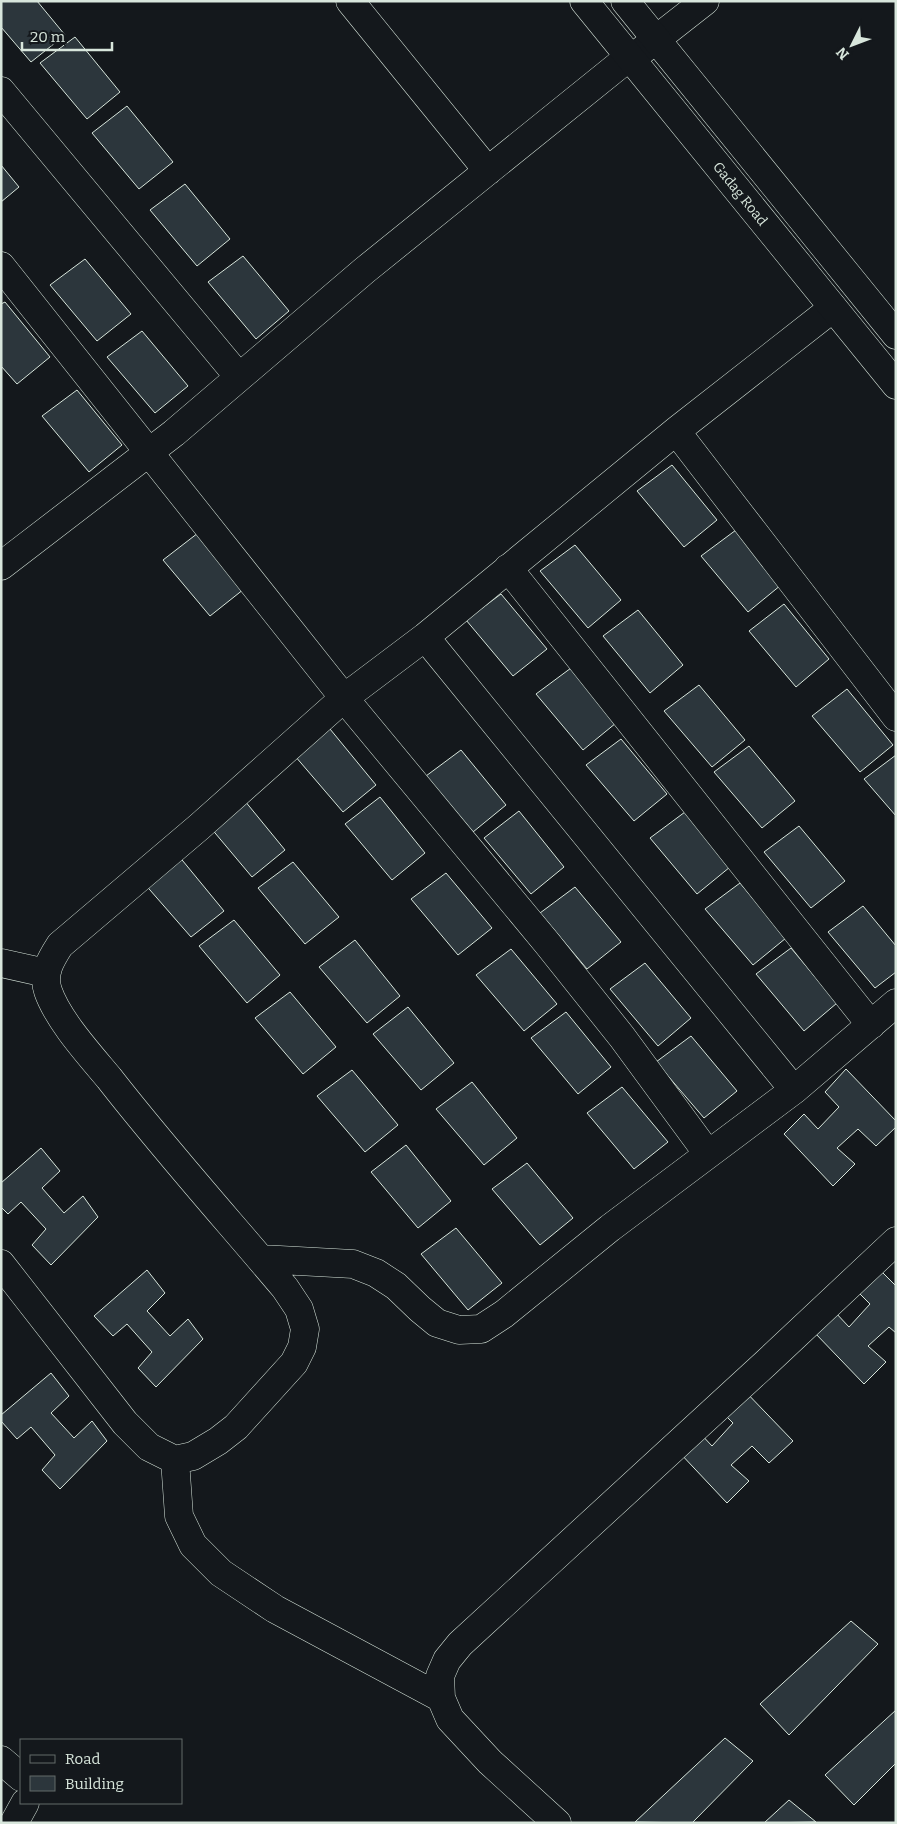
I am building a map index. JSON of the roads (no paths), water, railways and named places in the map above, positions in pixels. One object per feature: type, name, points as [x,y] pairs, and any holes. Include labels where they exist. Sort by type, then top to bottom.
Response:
[{"type":"main road","points":[[350,1],[488,171]]},
{"type":"main road","name":"Gadag Road","points":[[584,1],[896,385]]},
{"type":"main road","points":[[625,1],[896,335]]},
{"type":"main road","points":[[1,566],[150,452],[365,270],[619,65],[631,58],[705,1]]},
{"type":"main road","points":[[1,91],[239,377]]},
{"type":"main road","points":[[1,266],[344,698],[610,1023],[708,1154]]},
{"type":"main road","points":[[1,1264],[125,1423],[149,1446],[175,1460],[194,1456],[236,1427],[294,1363],[302,1347],[305,1329],[299,1309],[285,1288],[261,1259],[158,1140],[66,1023],[48,990],[46,973],[50,962],[60,945],[199,827],[344,698],[425,637],[676,431],[833,308]]},
{"type":"main road","points":[[676,431],[896,717]]},
{"type":"main road","points":[[508,568],[871,1025]]},
{"type":"main road","points":[[425,637],[794,1090]]},
{"type":"main road","points":[[1,963],[46,973]]},
{"type":"main road","points":[[261,1259],[353,1264],[376,1273],[396,1286],[437,1323],[459,1330],[481,1329],[504,1314],[610,1228],[794,1090],[896,1003]]},
{"type":"main road","points":[[557,1823],[490,1762],[450,1719],[441,1698],[440,1676],[447,1660],[460,1644],[758,1370],[896,1240]]},
{"type":"main road","points":[[175,1460],[179,1516],[193,1545],[222,1573],[275,1609],[441,1698]]},
{"type":"main road","points":[[1,1760],[20,1776]]},
{"type":"main road","points":[[14,1823],[24,1804]]}]
